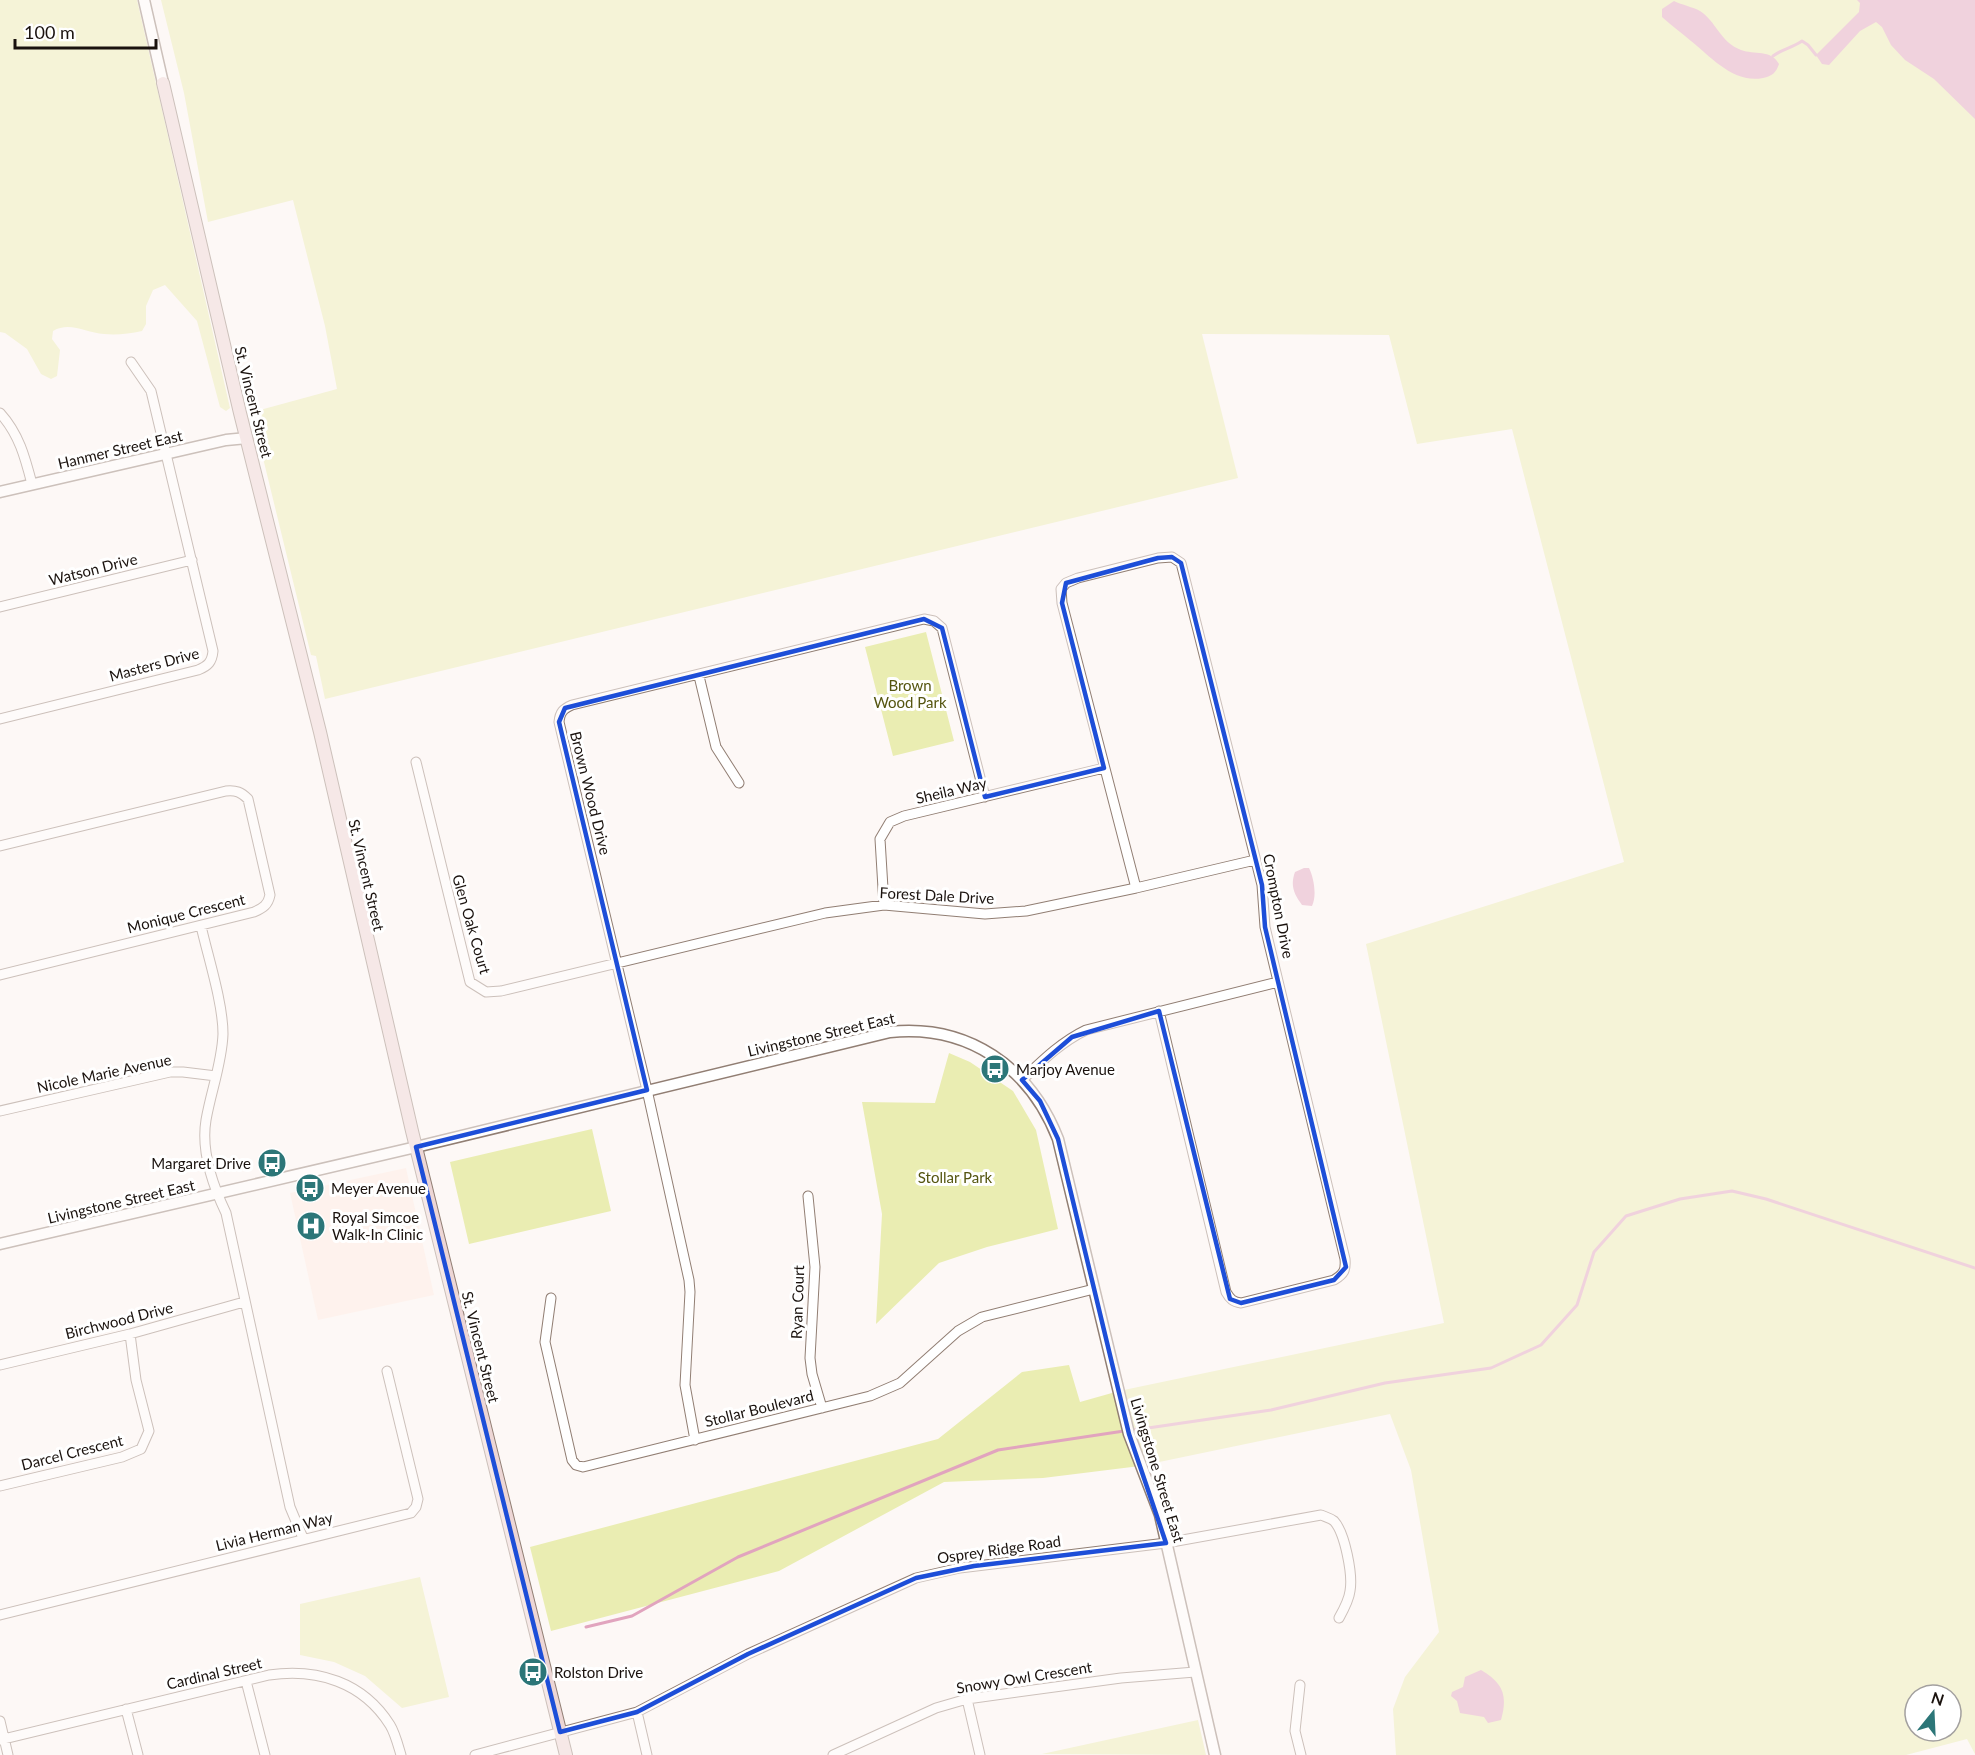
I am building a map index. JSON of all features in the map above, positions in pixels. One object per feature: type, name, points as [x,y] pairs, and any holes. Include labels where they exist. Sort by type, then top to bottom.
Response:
[{"type":"main road","name":"St. Vincent Street","points":[[163,83],[247,438],[320,732],[416,1147],[566,1755]]},
{"type":"street","name":"St. Vincent Street","points":[[144,0],[163,83]]},
{"type":"street","name":"Masters Drive","points":[[0,718],[198,670],[209,664],[212,659],[213,651],[151,391],[131,362]]},
{"type":"street","points":[[0,413],[15,431],[32,484]]},
{"type":"street","name":"Hanmer Street East","points":[[0,492],[226,440],[247,438]]},
{"type":"street","name":"Crompton Drive","points":[[1136,888],[1062,603],[1061,589],[1066,583],[1078,578],[1158,558],[1172,557],[1180,564],[1262,885],[1265,927],[1346,1267],[1343,1275],[1334,1280],[1271,1295],[1235,1302],[1230,1299],[1226,1292],[1159,1011]]},
{"type":"street","name":"Watson Drive","points":[[0,607],[192,560]]},
{"type":"street","name":"Brown Wood Drive","points":[[695,1440],[684,1385],[689,1280],[647,1090],[559,722],[560,714],[572,705],[699,676],[924,619],[934,621],[942,628],[985,797]]},
{"type":"street","points":[[699,676],[716,747],[739,783]]},
{"type":"street","name":"Glen Oak Court","points":[[416,762],[470,982],[486,992],[501,992],[617,963]]},
{"type":"street","name":"Sheila Way","points":[[884,905],[880,839],[890,822],[904,816],[1104,768]]},
{"type":"street","name":"Monique Crescent","points":[[0,846],[235,790],[248,799],[269,888],[269,902],[254,912],[0,975]]},
{"type":"street","name":"Forest Dale Drive","points":[[617,963],[825,913],[884,905],[985,914],[1009,913],[1045,908],[1255,860]]},
{"type":"street","points":[[201,926],[223,1024],[221,1050],[206,1118],[205,1136],[217,1194],[226,1213],[290,1507],[303,1538]]},
{"type":"street","points":[[1022,1080],[1071,1036],[1096,1026],[1278,982]]},
{"type":"street","name":"Livingstone Street East","points":[[0,1244],[416,1147],[890,1032],[906,1030],[935,1033],[965,1041],[997,1058],[1022,1080],[1040,1101],[1058,1139],[1129,1434],[1156,1503],[1215,1755]]},
{"type":"street","name":"Nicole Marie Avenue","points":[[0,1111],[170,1072],[216,1076]]},
{"type":"street","name":"Ryan Court","points":[[808,1196],[815,1267],[810,1358],[822,1408]]},
{"type":"street","name":"Stollar Boulevard","points":[[551,1298],[545,1342],[572,1460],[583,1467],[870,1396],[900,1383],[958,1331],[982,1317],[1094,1289]]},
{"type":"street","name":"Birchwood Drive","points":[[0,1365],[130,1334],[244,1302]]},
{"type":"street","name":"Darcel Crescent","points":[[0,1486],[122,1457],[141,1449],[149,1431],[136,1380],[130,1334]]},
{"type":"street","name":"Livia Herman Way","points":[[0,1615],[303,1538],[408,1514],[416,1507],[417,1497],[387,1371]]},
{"type":"street","name":"Osprey Ridge Road","points":[[560,1732],[637,1712],[748,1654],[916,1578],[960,1568],[1166,1543],[1311,1516],[1329,1517],[1340,1531],[1350,1572],[1350,1593],[1339,1618]]},
{"type":"street","name":"Cardinal Street","points":[[2,1739],[287,1672],[315,1674],[346,1684],[371,1701],[390,1726],[401,1755]]},
{"type":"street","name":"Snowy Owl Crescent","points":[[832,1755],[936,1708],[967,1699],[1121,1678],[1195,1672]]},
{"type":"street","points":[[246,1681],[265,1755]]},
{"type":"street","points":[[1300,1685],[1295,1731],[1301,1755]]},
{"type":"street","points":[[967,1699],[980,1755]]},
{"type":"street","points":[[126,1709],[138,1755]]},
{"type":"street","points":[[637,1712],[647,1755]]},
{"type":"street","points":[[0,1722],[2,1739],[8,1755]]},
{"type":"street","points":[[475,1755],[560,1732]]},
{"type":"highlighted area","points":[[1172,557],[1181,563],[1262,885],[1265,927],[1346,1267],[1334,1280],[1241,1303],[1230,1299],[1159,1011],[1072,1037],[1022,1080],[1040,1101],[1058,1139],[1129,1434],[1166,1543],[974,1566],[916,1578],[748,1654],[637,1712],[560,1732],[416,1147],[647,1090],[559,722],[565,708],[924,619],[942,628],[985,797],[1104,768],[1062,603],[1066,583],[1158,558]]},
{"type":"shaded area","points":[[1857,0],[1975,0],[1975,119],[1934,79],[1905,60],[1891,45],[1882,27],[1876,22],[1860,31],[1829,65],[1822,64],[1816,55],[1859,12],[1860,3]]},
{"type":"shaded area","points":[[1674,1],[1700,11],[1728,42],[1741,50],[1772,56],[1779,64],[1776,70],[1769,76],[1752,79],[1724,68],[1662,17],[1662,9]]},
{"type":"shaded area","points":[[1309,868],[1313,882],[1315,892],[1312,906],[1302,905],[1294,890],[1295,872]]},
{"type":"shaded area","points":[[406,1168],[434,1295],[318,1320],[290,1193]]},
{"type":"shaded area","points":[[1481,1670],[1502,1690],[1504,1703],[1501,1720],[1488,1723],[1484,1717],[1460,1713],[1457,1701],[1451,1696],[1452,1692],[1463,1687],[1465,1677]]},
{"type":"green space","points":[[0,0],[137,0],[230,408],[226,411],[220,407],[197,321],[165,285],[153,290],[146,306],[146,324],[142,331],[109,334],[66,327],[53,331],[52,339],[60,350],[57,376],[51,379],[41,374],[27,349],[5,333],[0,332]]},
{"type":"green space","points":[[161,0],[1975,0],[1975,1754],[1967,1739],[1963,1740],[1963,1683],[1903,1683],[1903,1743],[1952,1743],[1906,1755],[1396,1755],[1393,1709],[1405,1677],[1439,1632],[1411,1470],[1390,1414],[1140,1466],[1043,1478],[944,1482],[779,1571],[551,1631],[530,1547],[938,1439],[1022,1372],[1069,1365],[1080,1402],[1119,1391],[1444,1323],[1366,944],[1624,862],[1512,429],[1417,444],[1389,335],[1202,334],[1238,478],[325,699],[316,656],[311,655],[263,458],[268,446],[260,410],[337,389],[325,326],[293,200],[208,222],[184,93]]},
{"type":"green space","name":"Brown Wood Park","points":[[926,632],[954,741],[893,756],[865,647]]},
{"type":"green space","name":"Stollar Park","points":[[949,1053],[970,1062],[1013,1091],[1036,1130],[1058,1229],[987,1247],[939,1263],[876,1324],[882,1214],[862,1102],[935,1103]]},
{"type":"green space","points":[[592,1129],[611,1211],[469,1244],[450,1162]]},
{"type":"green space","points":[[420,1577],[449,1697],[402,1708],[365,1676],[334,1662],[300,1655],[300,1604]]},
{"type":"green space","points":[[1198,1720],[1206,1755],[1042,1754]]},
{"type":"waterway","points":[[1773,56],[1802,41],[1816,55]]},
{"type":"waterway","points":[[1148,1428],[1271,1410],[1385,1383],[1491,1368],[1541,1345],[1577,1305],[1594,1252],[1626,1216],[1680,1199],[1732,1191],[1766,1199],[1975,1268]]},
{"type":"waterway","points":[[1131,1430],[1138,1429]]},
{"type":"waterway","points":[[586,1627],[632,1616],[738,1557],[998,1450],[1124,1431]]},
{"type":"place","name":"Marjoy Avenue","points":[[995,1069]]},
{"type":"place","name":"Margaret Drive","points":[[272,1163]]},
{"type":"place","name":"Meyer Avenue","points":[[310,1188]]},
{"type":"place","name":"Royal Simcoe Walk-In Clinic","points":[[311,1226]]},
{"type":"place","name":"Rolston Drive","points":[[533,1672]]}]
